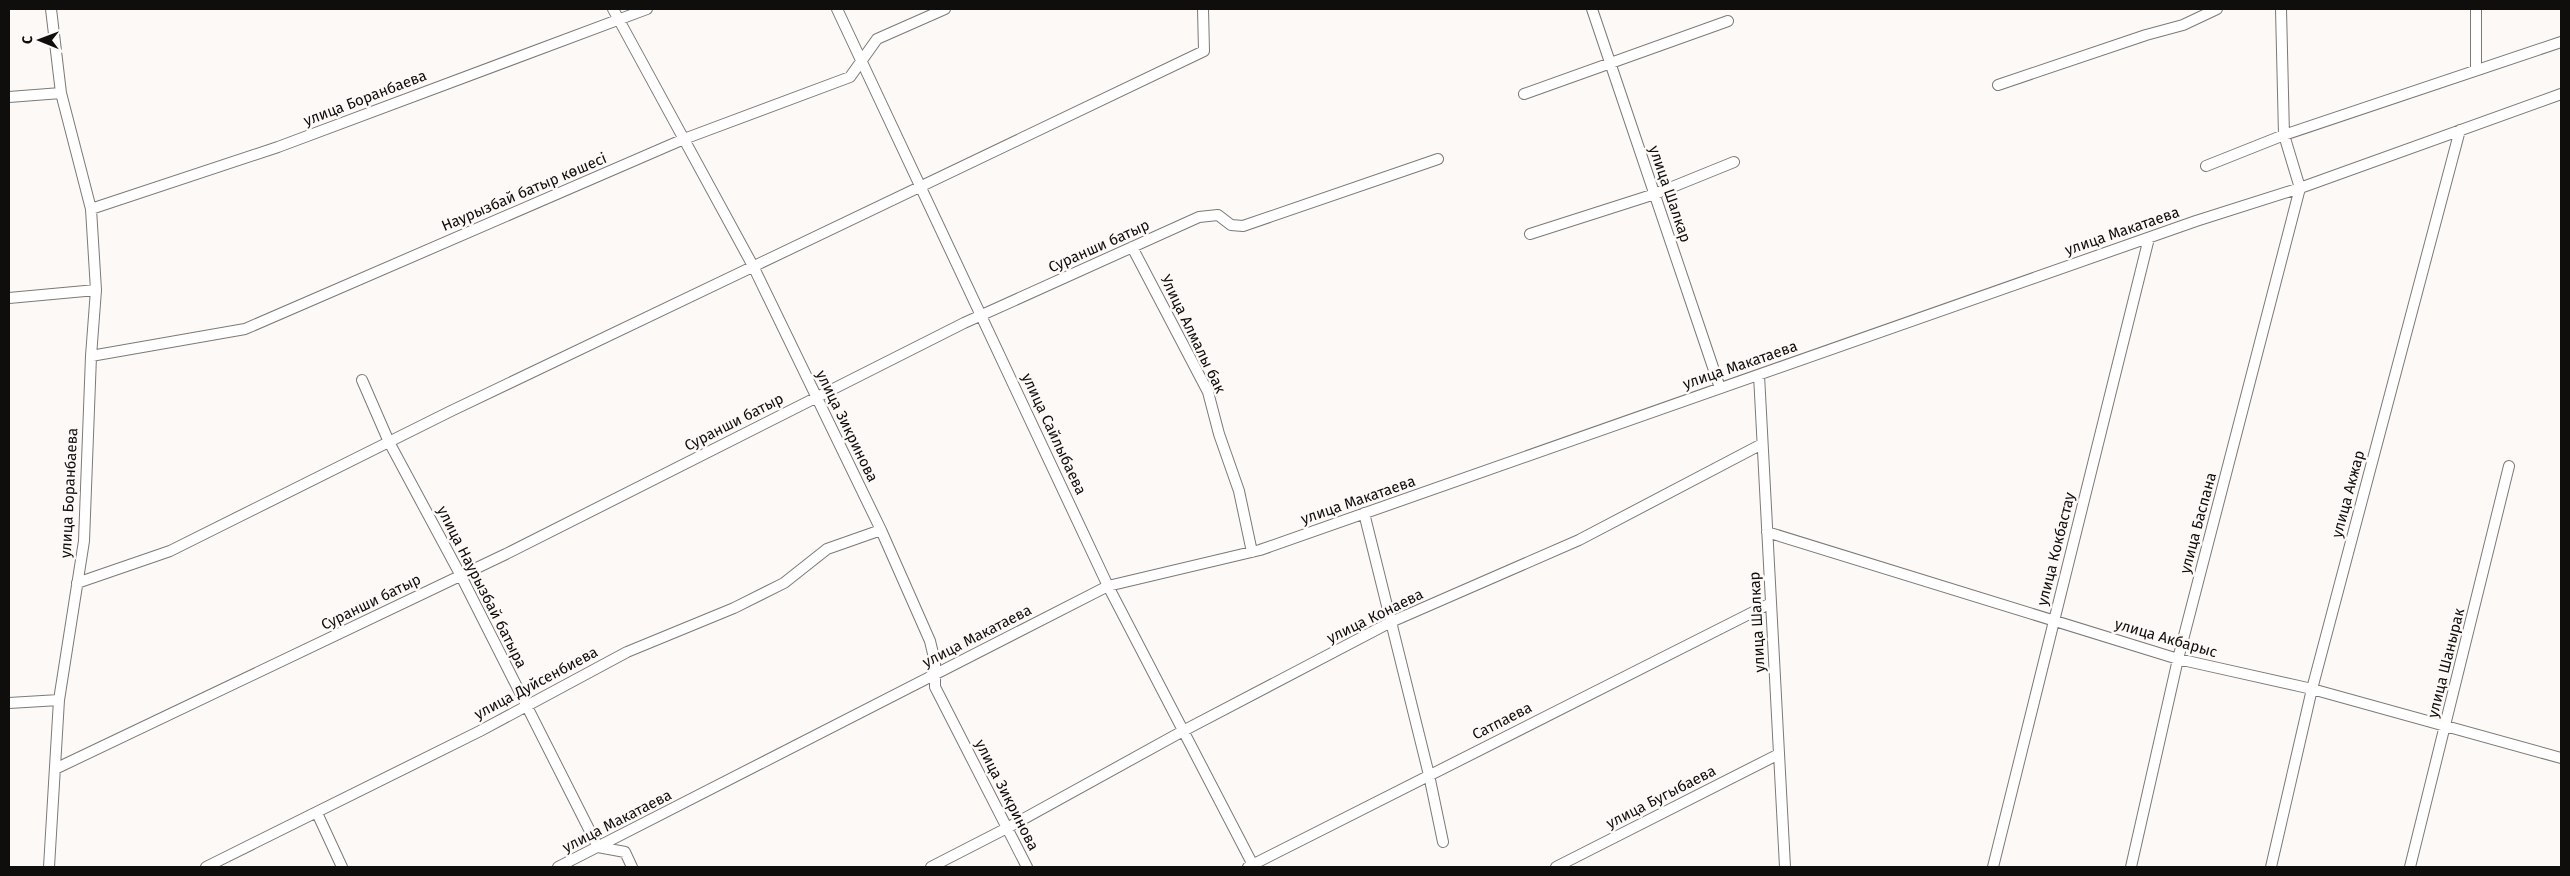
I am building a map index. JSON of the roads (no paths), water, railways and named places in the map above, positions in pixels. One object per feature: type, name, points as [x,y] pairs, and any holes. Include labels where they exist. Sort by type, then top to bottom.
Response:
[{"type":"street","name":"улица Боранбаева","points":[[49,867],[60,700],[84,541],[91,356],[96,290],[91,209],[61,93],[51,9]]},
{"type":"street","name":"улица Зикринова","points":[[613,9],[753,266],[881,530],[930,640],[935,688],[1027,867]]},
{"type":"street","name":"улица Боранбаева","points":[[91,209],[278,147],[647,9]]},
{"type":"street","name":"улица Сайлыбаева","points":[[837,9],[1108,586],[1252,866]]},
{"type":"street","name":"Наурызбай батыр көшесі","points":[[91,356],[245,329],[684,139],[850,77],[877,39],[945,9]]},
{"type":"street","points":[[78,583],[170,551],[389,442],[1204,51],[1203,9]]},
{"type":"street","name":"улица Шалкар","points":[[1592,9],[1720,388]]},
{"type":"street","points":[[1998,85],[2146,34],[2182,25],[2217,9]]},
{"type":"street","points":[[2282,9],[2284,135],[2300,188]]},
{"type":"street","points":[[2476,9],[2476,69]]},
{"type":"street","points":[[1524,94],[1728,21]]},
{"type":"street","points":[[2206,166],[2284,135],[2561,42]]},
{"type":"street","points":[[9,97],[61,93]]},
{"type":"street","name":"улица Макатаева","points":[[558,867],[1108,586],[1252,552],[2196,221],[2300,188],[2561,94]]},
{"type":"street","name":"улица Акжар","points":[[2271,867],[2312,689],[2460,130]]},
{"type":"street","name":"Суранши батыр","points":[[55,769],[461,576],[982,315],[1132,247],[1208,215],[1218,215],[1231,225],[1244,226],[1438,158]]},
{"type":"street","points":[[1530,234],[1655,194],[1734,162]]},
{"type":"street","name":"улица Баспана","points":[[2131,867],[2178,659],[2300,188]]},
{"type":"street","name":"улица Кокбастау","points":[[1993,867],[2149,238]]},
{"type":"street","name":"Улица Алмалы бак","points":[[1132,247],[1208,392],[1239,491],[1252,552]]},
{"type":"street","points":[[9,298],[96,290]]},
{"type":"street","name":"улица Шалкар","points":[[1759,375],[1785,867]]},
{"type":"street","name":"улица Наурызбай батыра","points":[[362,380],[389,442],[461,576],[598,847]]},
{"type":"street","name":"улица Конаева","points":[[931,867],[1007,828],[1183,730],[1391,622],[1579,540],[1762,444]]},
{"type":"street","name":"улица Шанырак","points":[[2410,867],[2447,726],[2510,466]]},
{"type":"street","points":[[1364,513],[1429,775],[1443,842]]},
{"type":"street","name":"улица Дуйсенбиева","points":[[206,867],[317,813],[627,652],[734,608],[784,583],[827,549],[881,530]]},
{"type":"street","name":"улица Акбарыс","points":[[1767,532],[2178,659],[2312,689],[2561,758]]},
{"type":"street","name":"Сатпаева","points":[[1252,866],[1771,603]]},
{"type":"street","points":[[9,703],[60,700]]},
{"type":"street","name":"улица Бугыбаева","points":[[1556,867],[1779,754]]},
{"type":"street","points":[[317,813],[342,867]]},
{"type":"street","points":[[598,847],[625,852],[632,867]]}]
